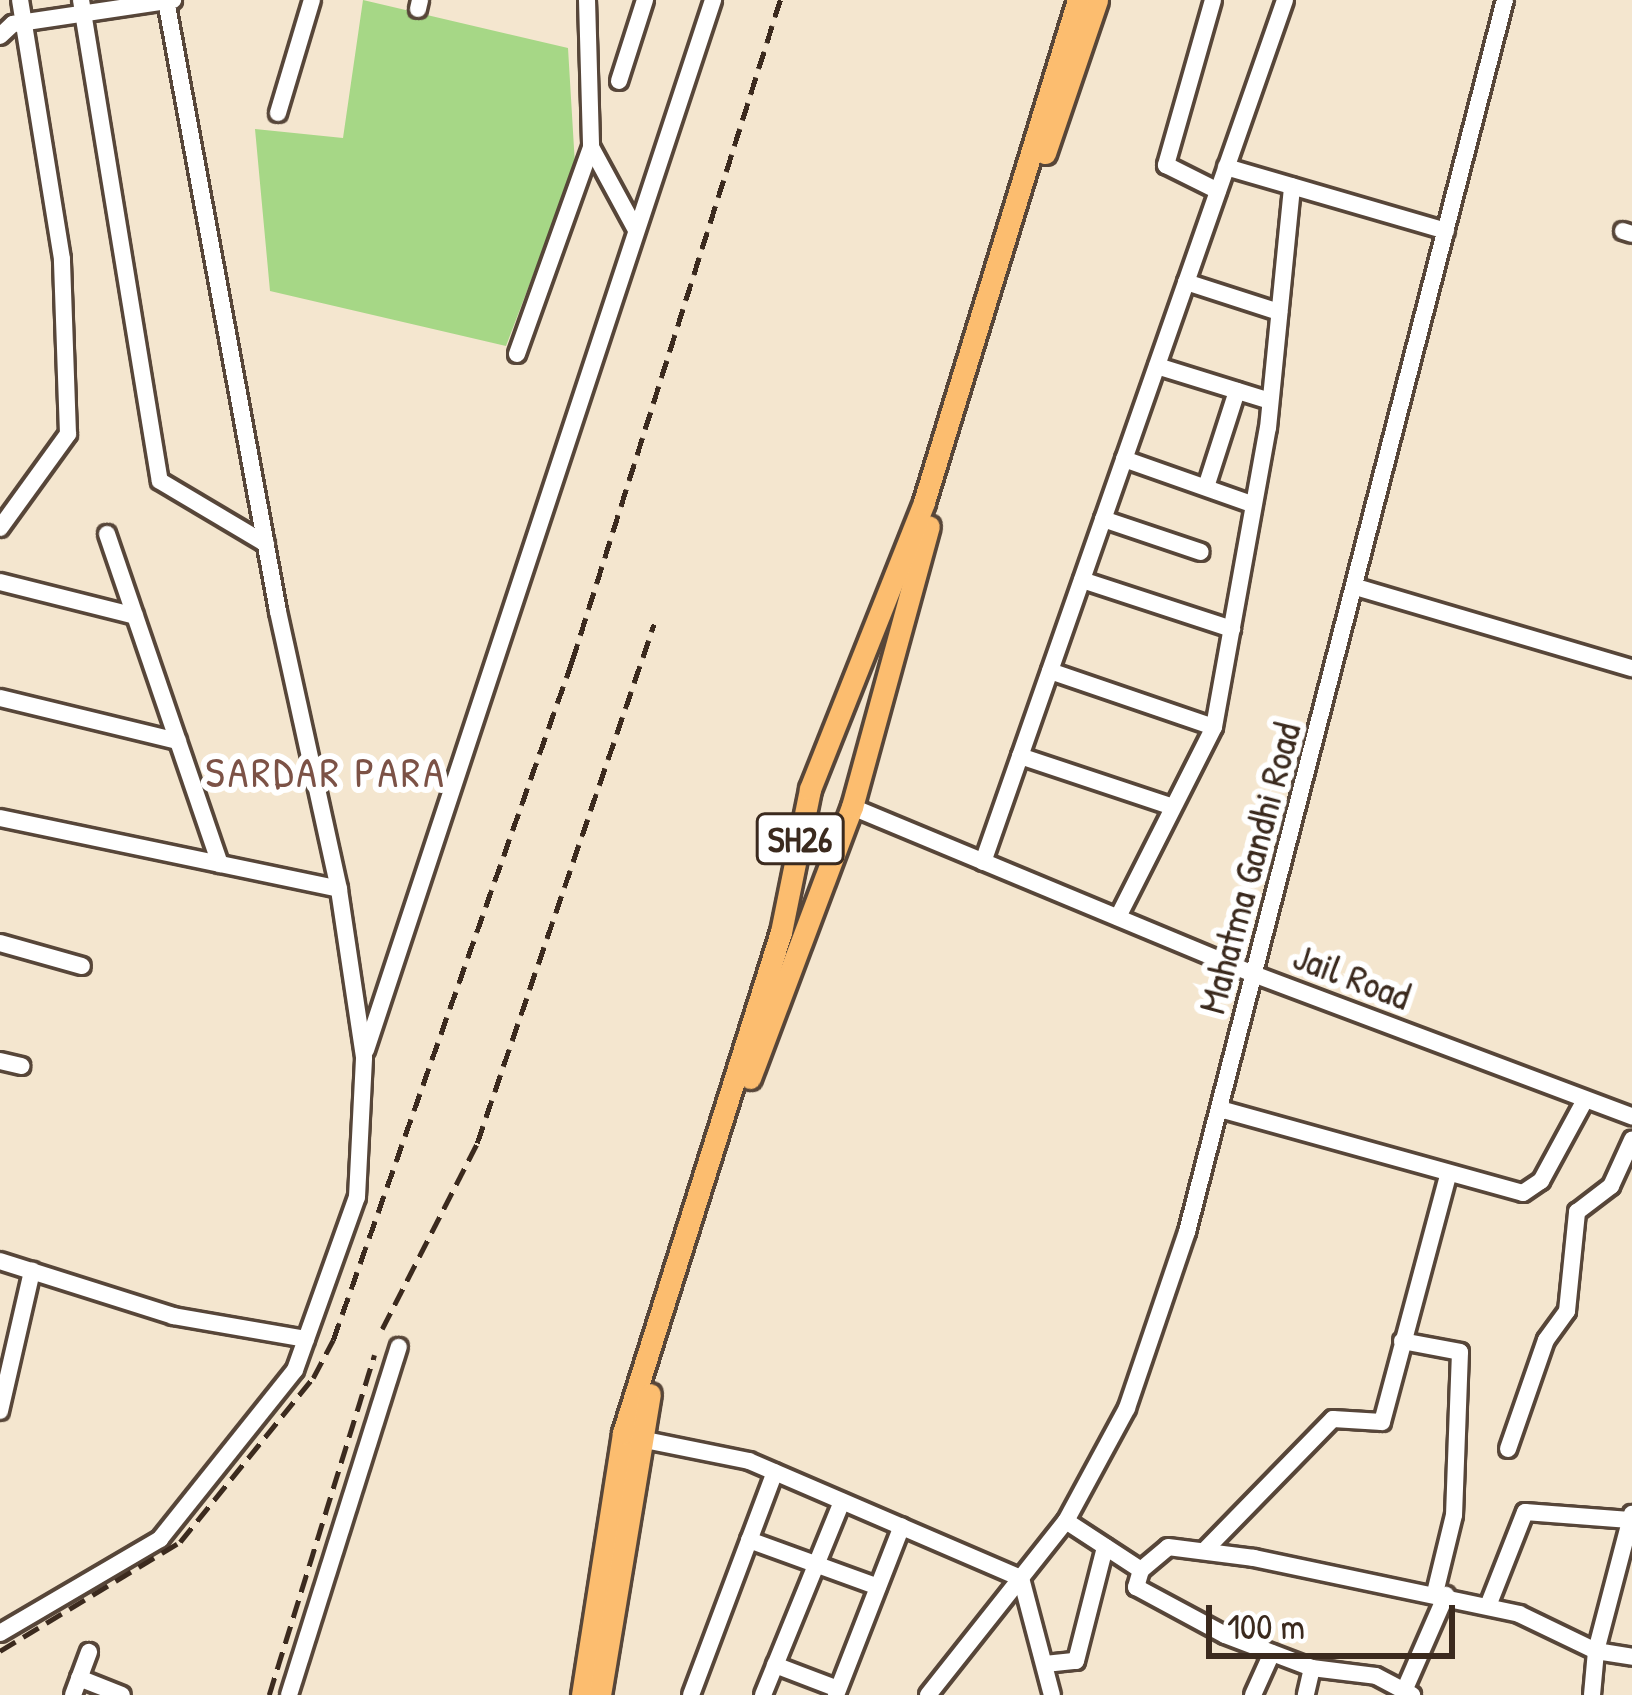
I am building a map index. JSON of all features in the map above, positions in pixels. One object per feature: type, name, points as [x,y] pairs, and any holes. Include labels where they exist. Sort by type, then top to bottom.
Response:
[{"type":"main road","name":"SH26","points":[[582,1695],[623,1433],[781,932],[824,756],[924,502],[1078,0]]},
{"type":"main road","name":"SH26","points":[[600,1695],[640,1439],[730,1137],[852,807],[880,685],[975,372],[1097,0]]},
{"type":"main road","points":[[824,756],[863,768]]},
{"type":"main road","points":[[796,860],[826,871]]},
{"type":"street","points":[[0,528],[68,434],[62,259],[9,24],[20,0]]},
{"type":"street","points":[[0,1633],[160,1539],[295,1370],[357,1196],[364,1057],[339,889],[266,544],[169,0],[81,7],[9,24]]},
{"type":"street","points":[[278,113],[312,0]]},
{"type":"street","points":[[517,354],[591,147],[587,0]]},
{"type":"street","points":[[619,81],[645,0]]},
{"type":"street","points":[[364,1057],[713,0]]},
{"type":"street","points":[[1213,0],[1166,165],[1218,191]]},
{"type":"street","points":[[983,862],[1285,0]]},
{"type":"street","name":"Mahatma Gandhi Road","points":[[928,1695],[1066,1521],[1126,1408],[1220,1109],[1505,0]]},
{"type":"street","points":[[81,7],[160,481],[266,544]]},
{"type":"street","points":[[591,147],[636,230]]},
{"type":"street","points":[[1226,167],[1446,231]]},
{"type":"street","points":[[1118,917],[1214,727],[1270,401],[1292,186]]},
{"type":"street","points":[[1186,282],[1280,313]]},
{"type":"street","points":[[1156,366],[1270,401]]},
{"type":"street","points":[[1206,487],[1237,391]]},
{"type":"street","points":[[1124,459],[1252,504]]},
{"type":"street","points":[[1103,519],[1201,552]]},
{"type":"street","points":[[107,534],[220,864]]},
{"type":"street","points":[[1082,580],[1232,629]]},
{"type":"street","points":[[0,582],[135,616]]},
{"type":"street","points":[[1356,587],[1632,668]]},
{"type":"street","points":[[1050,671],[1214,727]]},
{"type":"street","points":[[0,698],[178,741]]},
{"type":"street","points":[[1020,756],[1174,806]]},
{"type":"street","name":"Jail Road","points":[[852,807],[1256,974],[1632,1116]]},
{"type":"street","points":[[0,818],[339,889]]},
{"type":"street","points":[[0,944],[82,966]]},
{"type":"street","points":[[0,1061],[21,1066]]},
{"type":"street","points":[[1220,1109],[1448,1175],[1534,1191],[1585,1100]]},
{"type":"street","points":[[1508,1449],[1546,1340],[1567,1311],[1577,1212],[1611,1186],[1632,1140]]},
{"type":"street","points":[[1205,1550],[1333,1419],[1382,1423],[1448,1175]]},
{"type":"street","points":[[0,1262],[172,1316],[306,1339]]},
{"type":"street","points":[[0,1411],[32,1271]]},
{"type":"street","points":[[1402,1341],[1460,1352],[1454,1515],[1440,1594],[1408,1693],[1376,1676],[1312,1668],[1272,1653],[1136,1587],[1141,1570],[1168,1546],[1205,1550],[1440,1594],[1488,1606],[1596,1651],[1632,1658]]},
{"type":"street","points":[[289,1695],[399,1348]]},
{"type":"street","points":[[640,1439],[775,1472],[1021,1578],[1052,1695]]},
{"type":"street","points":[[691,1695],[775,1472]]},
{"type":"street","points":[[764,1695],[842,1501]]},
{"type":"street","points":[[1488,1606],[1525,1512],[1631,1516],[1596,1651],[1592,1695]]},
{"type":"street","points":[[1066,1521],[1141,1570]]},
{"type":"street","points":[[776,1665],[837,1692],[902,1526]]},
{"type":"street","points":[[749,1540],[878,1587]]},
{"type":"street","points":[[1045,1664],[1076,1661],[1106,1547]]},
{"type":"street","points":[[89,1652],[76,1687],[122,1695]]},
{"type":"street","points":[[1253,1695],[1272,1653]]},
{"type":"street","points":[[1306,1695],[1312,1668]]},
{"type":"green space","points":[[363,0],[568,48],[575,165],[506,346],[270,291],[255,129],[343,138]]},
{"type":"railway","points":[[0,1651],[180,1542],[313,1378],[333,1340],[572,661],[780,0]]},
{"type":"railway","points":[[382,1329],[477,1143],[654,624]]},
{"type":"railway","points":[[269,1695],[374,1355]]},
{"type":"district","name":"SARDAR PARA","points":[[326,772]]}]
